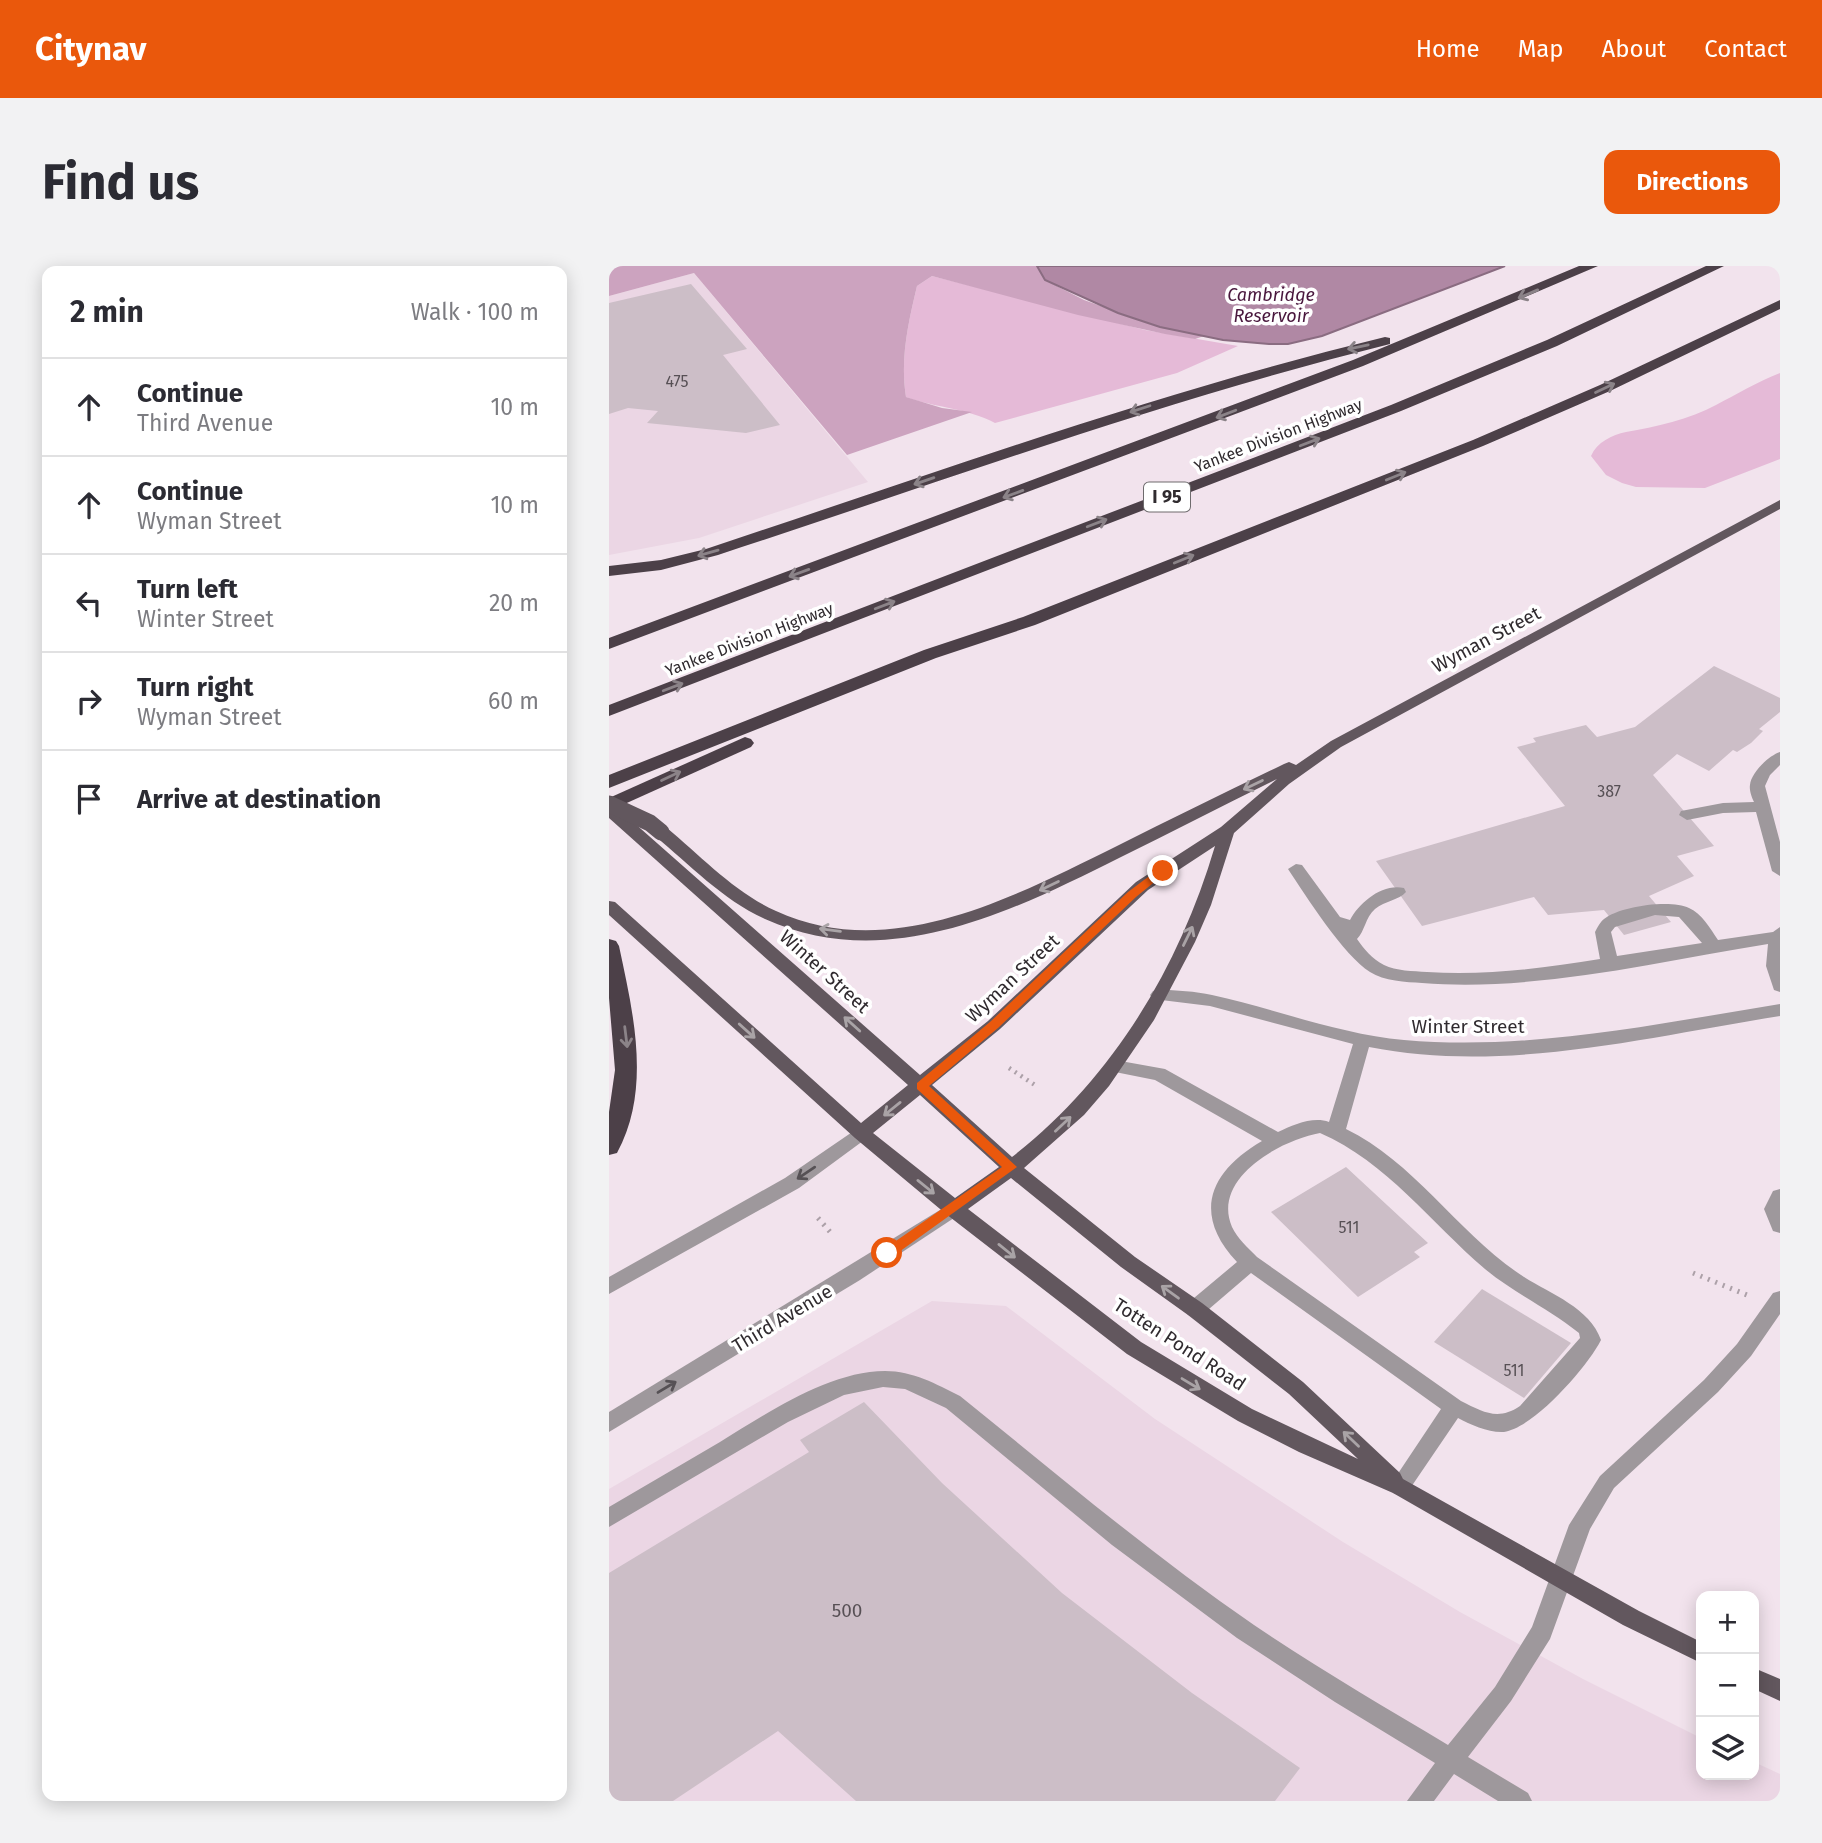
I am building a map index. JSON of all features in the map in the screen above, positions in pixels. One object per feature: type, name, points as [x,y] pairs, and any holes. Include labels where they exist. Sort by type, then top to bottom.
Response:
[{"type":"highway","name":"Yankee Division Highway","points":[[609,643],[1089,466],[1449,327],[1591,266]]},
{"type":"highway","name":"Yankee Division Highway","points":[[609,711],[1396,408],[1552,343],[1717,266]]},
{"type":"highway","points":[[609,806],[732,748],[938,663],[1029,621],[1524,424],[1780,304]]},
{"type":"highway","points":[[609,571],[661,565],[712,552],[1171,399],[1298,360],[1449,327]]},
{"type":"highway","points":[[609,782],[930,653],[1029,621]]},
{"type":"highway","points":[[609,946],[625,1028],[628,1062],[622,1111],[609,1147]]},
{"type":"main road","name":"Wyman Street","points":[[861,1133],[994,1025],[1142,886],[1227,831],[1284,781],[1336,744],[1780,504]]},
{"type":"main road","points":[[609,806],[650,823],[745,900],[787,923],[850,933],[923,930],[989,913],[1021,900],[1336,744]]},
{"type":"main road","name":"Winter Street","points":[[609,806],[1011,1167]]},
{"type":"main road","points":[[609,906],[861,1133],[953,1209],[1011,1167],[1072,1115],[1115,1066],[1159,995],[1205,899],[1227,831]]},
{"type":"main road","name":"Totten Pond Road","points":[[1011,1167],[1128,1262],[1195,1309],[1296,1388],[1400,1487]]},
{"type":"main road","name":"Totten Pond Road","points":[[953,1209],[1079,1307],[1191,1384],[1305,1446],[1400,1487],[1562,1580],[1696,1650]]},
{"type":"main road","points":[[1759,1680],[1780,1690]]},
{"type":"street","points":[[1780,757],[1763,773],[1757,786],[1780,871]]},
{"type":"street","points":[[1687,815],[1723,808],[1761,807]]},
{"type":"street","points":[[1398,892],[1379,898],[1364,908],[1353,933],[1296,869],[1370,965],[1389,973],[1429,979],[1483,980],[1610,965],[1779,935]]},
{"type":"street","points":[[1610,965],[1604,941],[1605,927],[1613,921],[1659,908],[1680,910],[1694,918],[1714,948]]},
{"type":"street","points":[[1779,935],[1772,951],[1772,963],[1780,986]]},
{"type":"street","name":"Winter Street","points":[[1159,995],[1213,1001],[1363,1039],[1420,1048],[1499,1050],[1780,1010]]},
{"type":"street","points":[[1336,1131],[1363,1039]]},
{"type":"street","points":[[1115,1066],[1159,1074],[1276,1140]]},
{"type":"street","points":[[1321,1126],[1364,1147],[1491,1263],[1578,1321],[1591,1334],[1591,1340],[1525,1415],[1517,1420],[1491,1422],[1454,1407],[1250,1262],[1230,1242],[1221,1222],[1220,1200],[1238,1170],[1256,1153],[1276,1140],[1321,1126]]},
{"type":"street","points":[[609,1286],[792,1183],[861,1133]]},
{"type":"street","points":[[1780,1196],[1773,1209],[1780,1226]]},
{"type":"street","name":"Third Avenue","points":[[609,1423],[853,1275],[953,1209]]},
{"type":"street","points":[[1195,1309],[1250,1262]]},
{"type":"street","points":[[1419,1801],[1503,1693],[1542,1632],[1580,1525],[1612,1475],[1660,1435],[1711,1386],[1744,1350],[1780,1299]]},
{"type":"street","points":[[609,1518],[821,1395],[863,1381],[905,1381],[924,1387],[953,1402],[1120,1538],[1299,1668],[1520,1801]]},
{"type":"street","points":[[1400,1487],[1454,1407]]},
{"type":"path","points":[[1009,1068],[1038,1087]]},
{"type":"path","points":[[818,1218],[832,1234]]},
{"type":"path","points":[[1693,1273],[1747,1295]]},
{"type":"shaded area","points":[[609,266],[1037,266],[1045,280],[1084,300],[1160,327],[1204,336],[1195,339],[1165,334],[1078,315],[932,276],[917,286],[904,355],[906,397],[942,408],[972,412],[847,455],[694,273],[609,296]]},
{"type":"shaded area","points":[[694,273],[868,482],[699,538],[609,555],[609,296]]},
{"type":"shaded area","points":[[932,276],[1145,330],[1238,346],[1177,373],[995,423],[974,414],[906,397],[904,355],[917,286]]},
{"type":"shaded area","points":[[1780,373],[1780,459],[1705,488],[1636,487],[1606,475],[1591,456],[1601,443],[1610,437],[1695,414]]},
{"type":"shaded area","points":[[932,1301],[1006,1306],[1155,1419],[1343,1542],[1460,1612],[1583,1679],[1696,1736],[1696,1780],[1759,1780],[1759,1764],[1780,1774],[1780,1801],[609,1801],[609,1489]]},
{"type":"water","name":"Cambridge Reservoir","points":[[1037,266],[1505,266],[1322,336],[1288,344],[1269,344],[1223,340],[1160,327],[1118,313],[1045,280]]},
{"type":"building","points":[[691,284],[747,349],[723,355],[780,425],[746,433],[647,423],[658,411],[628,408],[609,414],[609,303]]},
{"type":"building","points":[[1714,666],[1780,698],[1780,712],[1759,729],[1763,731],[1751,743],[1737,752],[1733,750],[1709,771],[1677,754],[1653,775],[1714,846],[1677,856],[1694,876],[1649,896],[1671,922],[1624,935],[1604,910],[1548,915],[1534,897],[1422,926],[1376,861],[1565,806],[1517,747],[1536,742],[1533,738],[1586,725],[1597,737],[1635,727]]},
{"type":"building","points":[[1346,1167],[1428,1243],[1414,1252],[1420,1257],[1358,1297],[1271,1212]]},
{"type":"building","points":[[1482,1289],[1571,1343],[1524,1398],[1434,1342]]},
{"type":"building","points":[[864,1402],[942,1483],[1062,1593],[1192,1693],[1300,1768],[1275,1801],[856,1801],[778,1731],[673,1801],[609,1801],[609,1573],[809,1452],[800,1440]]},
{"type":"route","points":[[887,1253],[1011,1167],[921,1086],[994,1025],[1132,895],[1163,871]]}]
